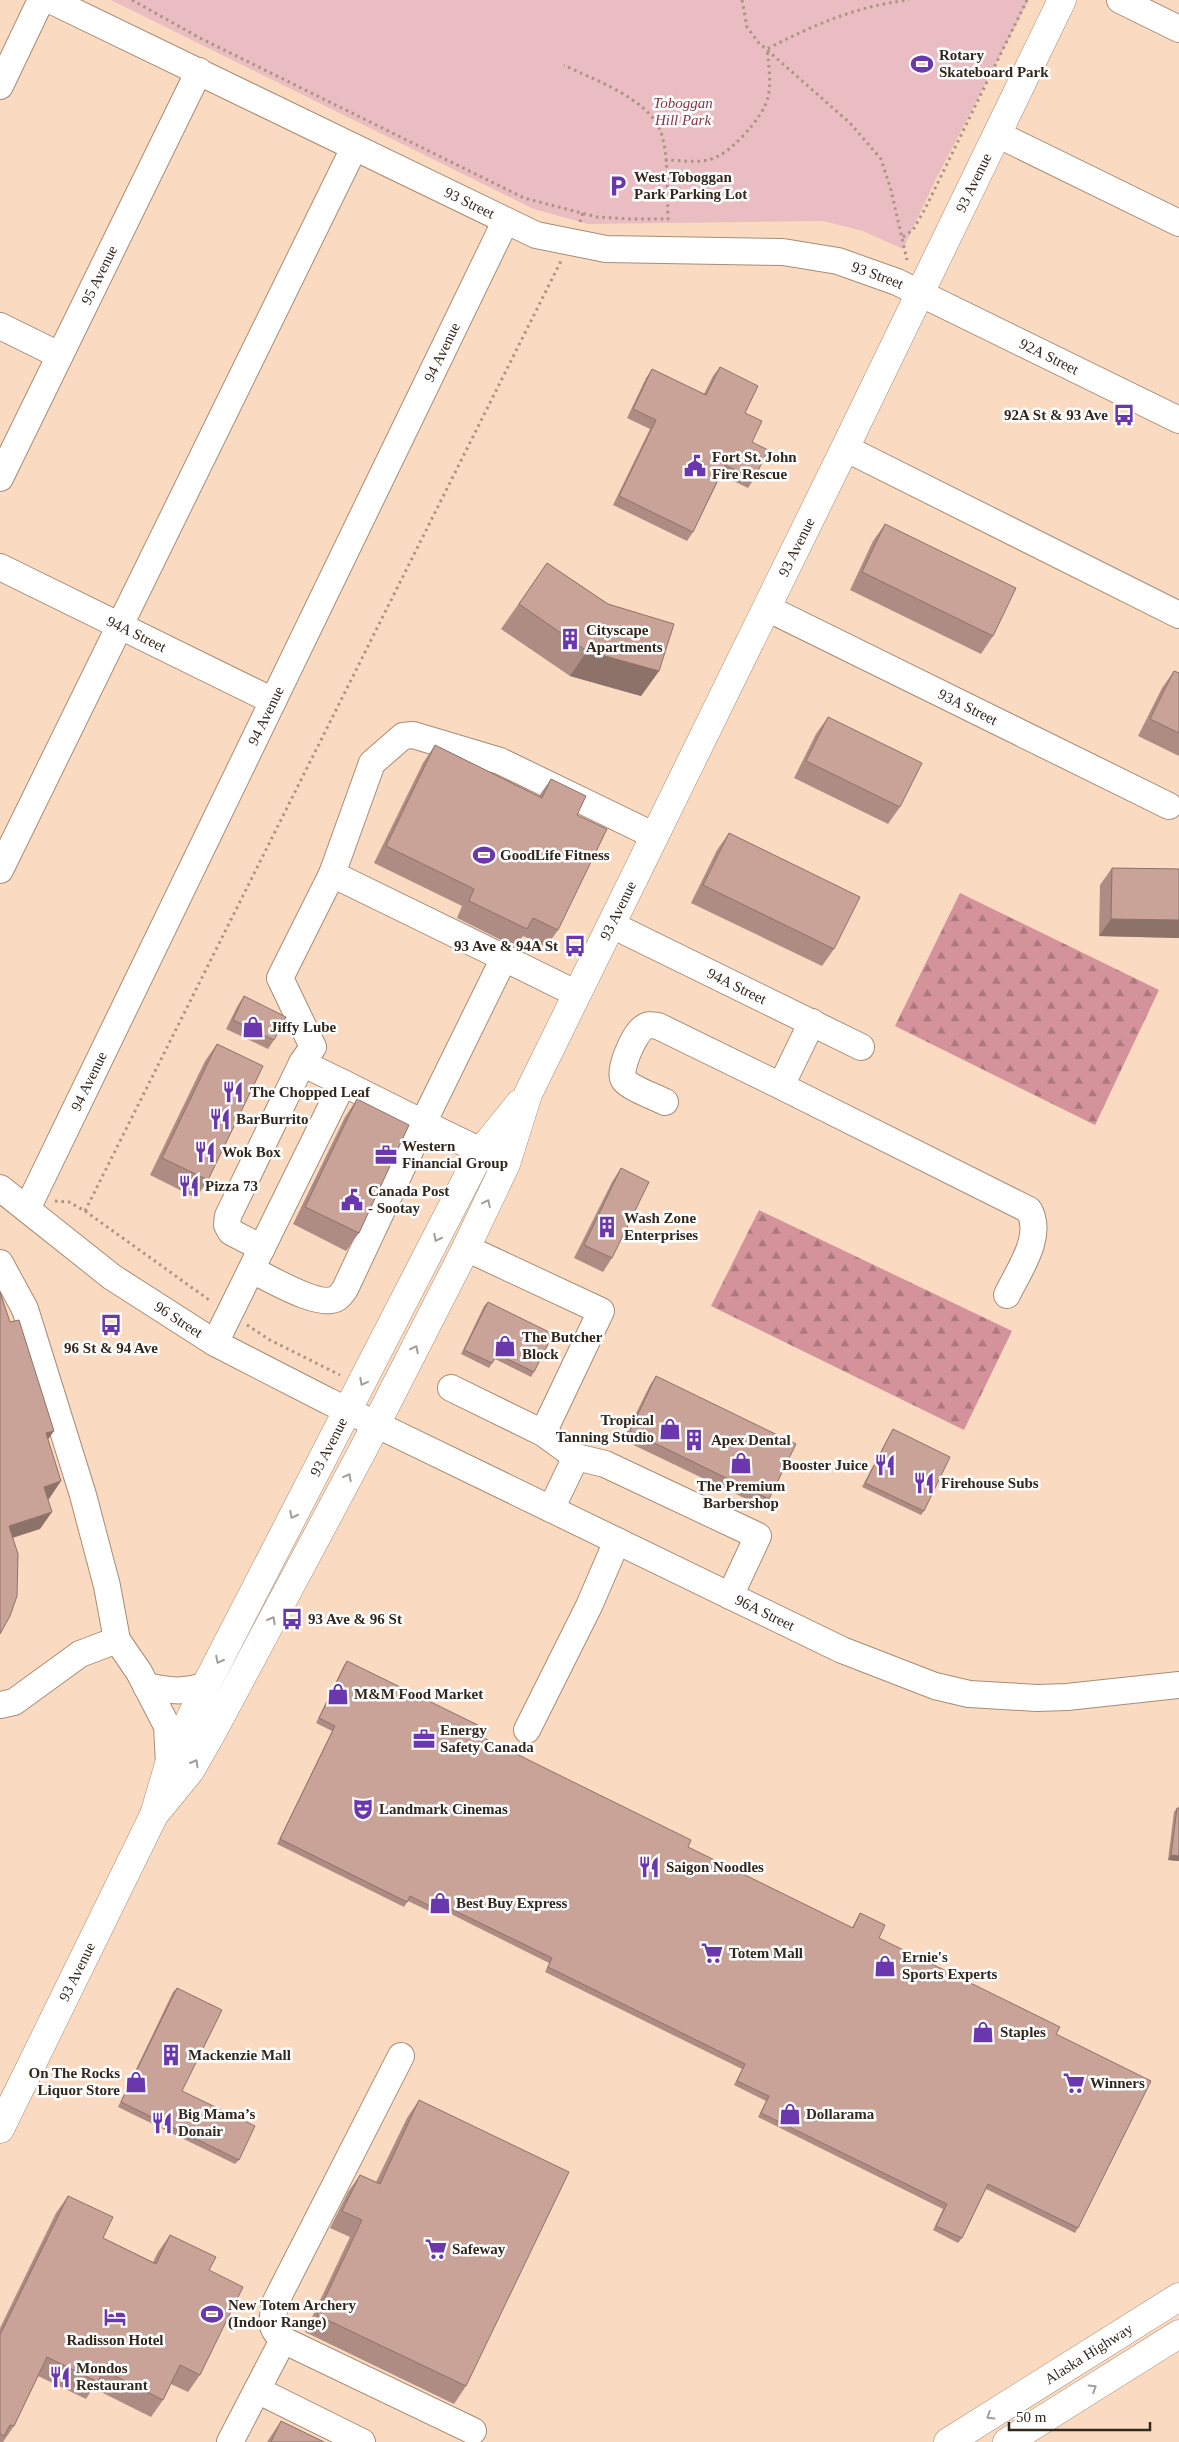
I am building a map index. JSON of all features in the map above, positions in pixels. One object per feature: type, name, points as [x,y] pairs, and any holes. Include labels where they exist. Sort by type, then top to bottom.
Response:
[{"type":"main road","name":"93 Avenue","points":[[154,1815],[190,1771],[214,1729],[466,1248],[506,1164],[528,1094],[845,448],[1062,0]]},
{"type":"main road","name":"93 Avenue","points":[[0,2130],[154,1815],[169,1764],[206,1685],[481,1151],[528,1094]]},
{"type":"main road","name":"Alaska Highway","points":[[948,2442],[1179,2297]]},
{"type":"main road","points":[[1007,2442],[1179,2334]]},
{"type":"street","points":[[0,86],[41,0]]},
{"type":"street","name":"93 Street","points":[[50,0],[505,222],[555,241],[606,249],[740,250],[808,255],[860,267],[920,294]]},
{"type":"street","points":[[1120,0],[1179,29]]},
{"type":"street","name":"95 Avenue","points":[[0,478],[199,72]]},
{"type":"street","points":[[997,134],[1179,222]]},
{"type":"street","points":[[0,870],[354,148]]},
{"type":"street","name":"94 Avenue","points":[[26,1209],[505,222]]},
{"type":"street","name":"92A Street","points":[[920,294],[1179,420]]},
{"type":"street","points":[[0,326],[59,355]]},
{"type":"street","points":[[845,448],[1179,615]]},
{"type":"street","name":"94A Street","points":[[0,567],[273,701]]},
{"type":"street","name":"93A Street","points":[[766,608],[1170,806]]},
{"type":"street","points":[[504,958],[423,1123],[345,1289],[336,1299],[323,1301],[307,1296],[257,1259],[226,1225],[228,1216],[302,1063],[313,1047],[280,978],[332,874],[372,763],[402,736],[413,735],[500,761],[655,836]]},
{"type":"street","points":[[332,874],[578,994]]},
{"type":"street","name":"94A Street","points":[[612,925],[861,1047]]},
{"type":"street","points":[[781,1086],[812,1022]]},
{"type":"street","points":[[665,1102],[624,1080],[621,1072],[622,1065],[642,1028],[649,1025],[658,1026],[1029,1210],[1035,1227],[1032,1241],[1006,1295]]},
{"type":"street","points":[[302,1063],[481,1151]]},
{"type":"street","points":[[215,1343],[343,1083]]},
{"type":"street","name":"96 Street","points":[[0,1188],[112,1277],[215,1343],[376,1423]]},
{"type":"street","points":[[466,1248],[601,1311],[543,1433]]},
{"type":"street","points":[[0,1263],[8,1274],[28,1319],[83,1495],[107,1586],[117,1640],[168,1726],[169,1764]]},
{"type":"street","points":[[451,1388],[543,1433],[576,1457],[605,1464],[758,1536],[730,1596]]},
{"type":"street","name":"96A Street","points":[[376,1423],[842,1650],[935,1686],[969,1694],[1037,1698],[1067,1697],[1179,1685]]},
{"type":"street","points":[[551,1509],[576,1457]]},
{"type":"street","points":[[527,1730],[589,1606],[617,1541]]},
{"type":"street","points":[[0,1705],[14,1702],[80,1654],[117,1640]]},
{"type":"street","points":[[146,1686],[174,1692],[189,1691],[206,1685]]},
{"type":"street","points":[[401,2056],[276,2301],[271,2321],[273,2331],[283,2340],[473,2431]]},
{"type":"street","points":[[230,2442],[283,2340]]},
{"type":"street","points":[[257,2390],[362,2442]]},
{"type":"path","points":[[132,0],[200,38],[498,186],[546,205],[598,216],[632,219],[668,218],[665,160],[661,131],[645,108],[564,65]]},
{"type":"path","points":[[742,0],[747,27],[758,42],[850,123],[882,159],[903,237],[907,260]]},
{"type":"path","points":[[767,49],[803,30],[862,8],[909,0]]},
{"type":"path","points":[[903,237],[913,230],[925,209],[1027,0]]},
{"type":"path","points":[[665,160],[706,160],[716,157],[731,149],[758,121],[768,103],[770,82],[767,49]]},
{"type":"path","points":[[85,1211],[550,281]]},
{"type":"path","points":[[54,1201],[69,1202],[85,1211],[230,1314],[270,1340],[343,1376]]},
{"type":"green space","name":"Toboggan Hill Park","points":[[111,0],[1029,0],[936,179],[903,249],[863,231],[823,221],[588,224],[534,209]]},
{"type":"green space","points":[[960,893],[1159,990],[1095,1125],[895,1026]]},
{"type":"green space","points":[[759,1210],[1012,1331],[964,1430],[711,1306]]},
{"type":"building","name":"Fort St. John Fire Rescue","points":[[720,367],[758,386],[745,413],[762,421],[752,442],[768,450],[754,479],[725,465],[693,532],[619,496],[656,420],[633,409],[652,369],[706,395]]},
{"type":"building","points":[[885,524],[1016,588],[993,636],[862,572]]},
{"type":"building","points":[[547,563],[608,604],[674,624],[659,671],[587,651],[519,604]]},
{"type":"building","points":[[1174,671],[1179,673],[1179,733],[1150,719]]},
{"type":"building","points":[[828,717],[922,763],[900,807],[806,761]]},
{"type":"building","name":"GoodLife Fitness","points":[[435,745],[542,798],[551,779],[586,796],[577,815],[607,829],[558,930],[533,918],[527,929],[469,901],[474,889],[386,846]]},
{"type":"building","points":[[729,833],[860,897],[834,949],[703,885]]},
{"type":"building","points":[[1112,868],[1179,869],[1179,920],[1111,919]]},
{"type":"building","points":[[244,996],[286,1017],[274,1040],[233,1020]]},
{"type":"building","points":[[217,1044],[263,1066],[208,1180],[162,1158]]},
{"type":"building","points":[[357,1099],[409,1125],[359,1233],[305,1207]]},
{"type":"building","name":"Wash Zone Enterprises","points":[[621,1168],[649,1182],[612,1258],[584,1245]]},
{"type":"building","points":[[0,1292],[10,1322],[19,1320],[54,1431],[46,1433],[61,1481],[44,1487],[52,1512],[9,1526],[18,1554],[17,1596],[10,1616],[0,1634]]},
{"type":"building","name":"The Butcher Block","points":[[488,1302],[553,1334],[534,1372],[497,1354],[492,1363],[464,1350]]},
{"type":"building","points":[[656,1376],[796,1444],[769,1499],[630,1431]]},
{"type":"building","points":[[893,1429],[950,1457],[924,1511],[865,1483]]},
{"type":"building","name":"Totem Mall","points":[[347,1661],[488,1730],[484,1738],[691,1840],[688,1847],[853,1928],[860,1913],[885,1925],[879,1938],[1060,2027],[1056,2034],[1151,2081],[1078,2228],[988,2184],[962,2238],[936,2226],[947,2204],[761,2113],[769,2096],[737,2081],[745,2064],[548,1967],[552,1958],[437,1902],[434,1908],[410,1896],[407,1902],[280,1839],[335,1726],[319,1718]]},
{"type":"building","points":[[1177,1808],[1179,1808],[1179,1856],[1171,1855]]},
{"type":"building","name":"Mackenzie Mall","points":[[177,1988],[222,2010],[182,2091],[255,2126],[239,2160],[121,2102]]},
{"type":"building","name":"Safeway","points":[[419,2100],[569,2172],[466,2386],[317,2315],[362,2220],[342,2211],[360,2175],[380,2184]]},
{"type":"building","name":"Radisson Hotel","points":[[68,2196],[113,2217],[103,2238],[156,2264],[170,2235],[216,2257],[209,2270],[243,2287],[200,2375],[180,2365],[163,2400],[103,2370],[98,2382],[47,2357],[14,2426],[10,2425],[4,2436],[0,2434],[0,2335]]},
{"type":"building","points":[[281,2421],[324,2442],[271,2442]]},
{"type":"place","name":"Rotary Skateboard Park","points":[[922,64]]},
{"type":"place","name":"West Toboggan Park Parking Lot","points":[[618,186]]},
{"type":"place","name":"92A St & 93 Ave","points":[[1124,415]]},
{"type":"place","name":"Fort St. John Fire Rescue","points":[[695,466]]},
{"type":"place","name":"Cityscape Apartments","points":[[570,639]]},
{"type":"place","name":"GoodLife Fitness","points":[[484,855]]},
{"type":"place","name":"93 Ave & 94A St","points":[[575,946]]},
{"type":"place","name":"Jiffy Lube","points":[[253,1027]]},
{"type":"place","name":"The Chopped Leaf","points":[[233,1092]]},
{"type":"place","name":"BarBurrito","points":[[220,1119]]},
{"type":"place","name":"Wok Box","points":[[205,1152]]},
{"type":"place","name":"Western Financial Group","points":[[386,1155]]},
{"type":"place","name":"Pizza 73","points":[[189,1186]]},
{"type":"place","name":"Canada Post - Sootay","points":[[352,1200]]},
{"type":"place","name":"Wash Zone Enterprises","points":[[607,1227]]},
{"type":"place","name":"96 St & 94 Ave","points":[[111,1325]]},
{"type":"place","name":"The Butcher Block","points":[[505,1346]]},
{"type":"place","name":"Tropical Tanning Studio","points":[[670,1429]]},
{"type":"place","name":"Apex Dental","points":[[694,1440]]},
{"type":"place","name":"The Premium Barbershop","points":[[741,1463]]},
{"type":"place","name":"Booster Juice","points":[[885,1465]]},
{"type":"place","name":"Firehouse Subs","points":[[924,1483]]},
{"type":"place","name":"93 Ave & 96 St","points":[[292,1619]]},
{"type":"place","name":"M&M Food Market","points":[[338,1694]]},
{"type":"place","name":"Energy Safety Canada","points":[[424,1739]]},
{"type":"place","name":"Landmark Cinemas","points":[[363,1809]]},
{"type":"place","name":"Saigon Noodles","points":[[649,1867]]},
{"type":"place","name":"Best Buy Express","points":[[440,1903]]},
{"type":"place","name":"Totem Mall","points":[[712,1953]]},
{"type":"place","name":"Ernie's Sports Experts","points":[[885,1966]]},
{"type":"place","name":"Staples","points":[[983,2032]]},
{"type":"place","name":"Mackenzie Mall","points":[[171,2055]]},
{"type":"place","name":"On The Rocks Liquor Store","points":[[136,2082]]},
{"type":"place","name":"Winners","points":[[1074,2083]]},
{"type":"place","name":"Dollarama","points":[[790,2114]]},
{"type":"place","name":"Big Mama’s Donair","points":[[162,2123]]},
{"type":"place","name":"Safeway","points":[[436,2249]]},
{"type":"place","name":"New Totem Archery (Indoor Range)","points":[[212,2314]]},
{"type":"place","name":"Radisson Hotel","points":[[115,2317]]},
{"type":"place","name":"Mondos Restaurant","points":[[60,2377]]}]
